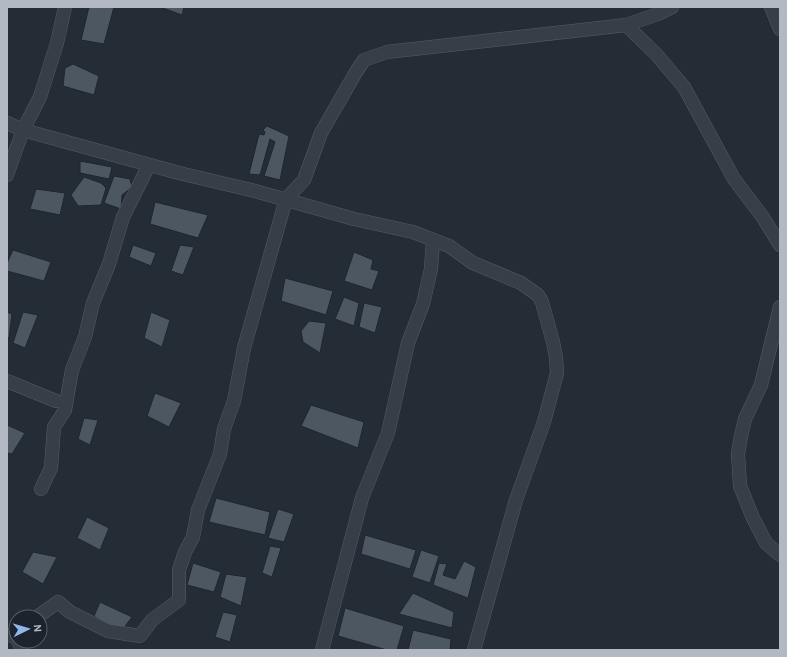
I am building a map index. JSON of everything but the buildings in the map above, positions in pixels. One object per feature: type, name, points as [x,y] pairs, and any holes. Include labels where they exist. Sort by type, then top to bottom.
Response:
[{"type":"street","points":[[7,175],[23,130],[40,97],[57,43],[65,7]]},
{"type":"street","points":[[48,609],[58,602],[70,612],[108,631],[140,636],[152,620],[178,600],[179,570],[192,537],[198,510],[220,454],[224,430],[234,401],[244,348],[286,199],[304,180],[321,133],[364,60],[386,52],[626,25],[658,14],[672,7]]},
{"type":"street","points":[[771,7],[780,29]]},
{"type":"street","points":[[626,25],[656,54],[684,87],[734,179],[762,216],[780,245]]},
{"type":"street","points":[[7,123],[23,130],[149,165],[286,199],[354,219],[406,230],[455,249],[473,263],[520,283],[538,295],[542,302],[556,356],[554,389],[544,422],[516,500],[474,650]]},
{"type":"street","points":[[41,489],[51,468],[54,427],[65,410],[72,370],[85,337],[93,303],[109,264],[123,217],[149,165]]},
{"type":"street","points":[[322,650],[362,498],[388,434],[408,343],[423,304],[431,269],[433,240]]},
{"type":"street","points":[[780,307],[761,386],[745,419],[738,454],[740,486],[753,518],[766,543],[780,555]]},
{"type":"street","points":[[7,381],[56,401]]}]
